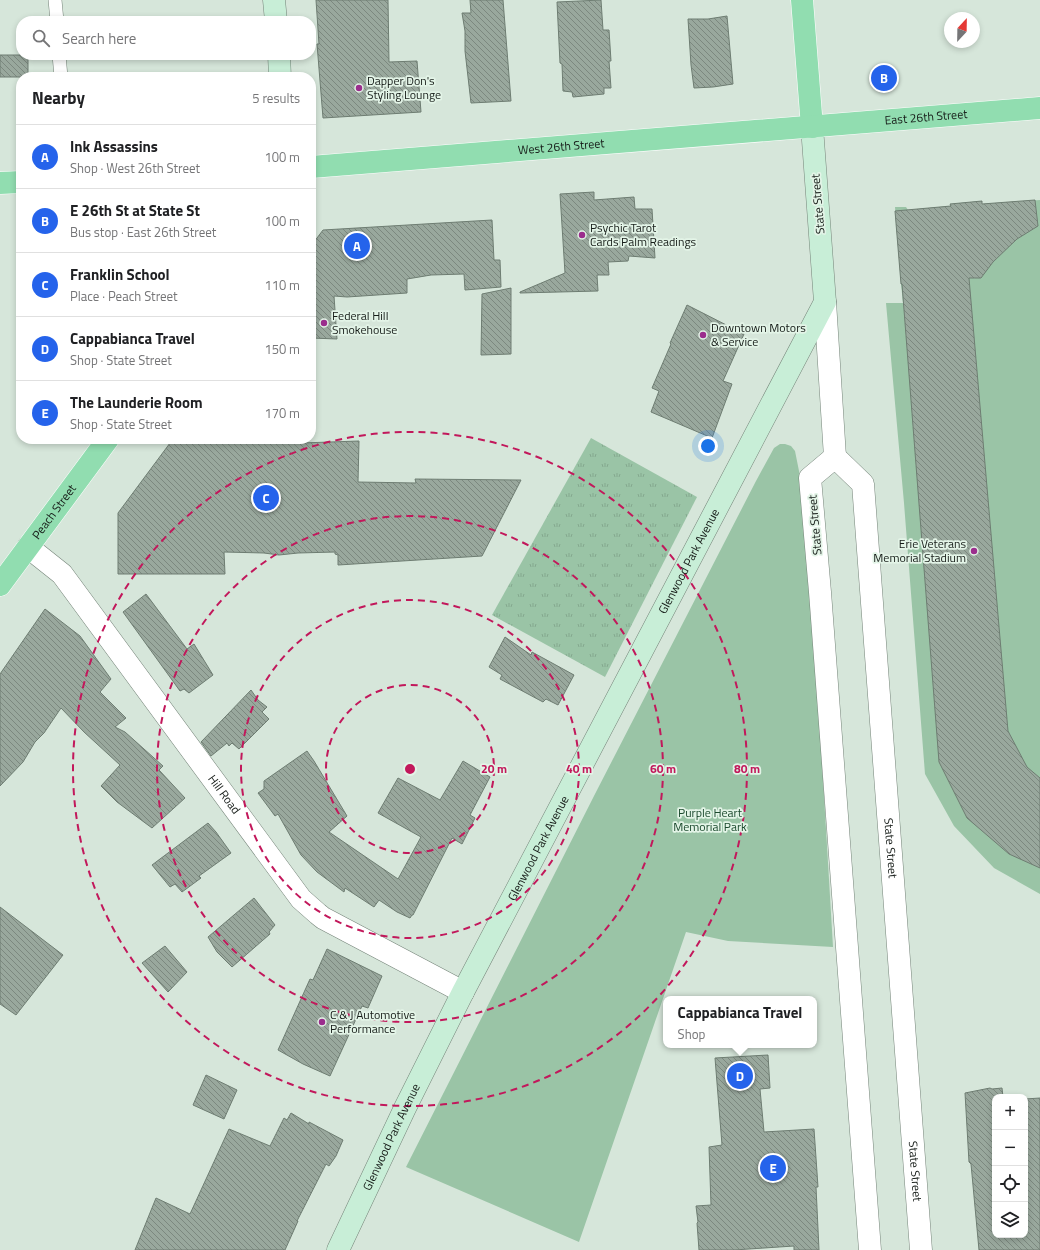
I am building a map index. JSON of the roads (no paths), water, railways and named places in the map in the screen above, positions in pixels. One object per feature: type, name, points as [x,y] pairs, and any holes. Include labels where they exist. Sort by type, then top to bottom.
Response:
[{"type":"main road","points":[[274,0],[276,16]]},
{"type":"main road","name":"State Street","points":[[802,0],[825,302]]},
{"type":"main road","points":[[279,60],[280,72]]},
{"type":"main road","name":"East 26th Street","points":[[812,127],[1040,108]]},
{"type":"main road","name":"West 26th Street","points":[[316,167],[812,127]]},
{"type":"main road","points":[[0,182],[16,182]]},
{"type":"main road","name":"Glenwood Park Avenue","points":[[338,1250],[418,1082],[463,992],[825,302]]},
{"type":"main road","name":"Peach Street","points":[[0,585],[104,444]]},
{"type":"street","name":"State Street","points":[[825,302],[834,457],[862,484],[921,1250]]},
{"type":"street","name":"State Street","points":[[834,457],[810,478],[870,1250]]},
{"type":"street","name":"Hill Road","points":[[28,547],[62,574],[301,898],[323,918],[463,992]]},
{"type":"lane","points":[[55,0],[57,16]]},
{"type":"lane","points":[[60,60],[61,72]]},
{"type":"place","name":"E 26th St at State St","points":[[884,78]]},
{"type":"place","name":"Dapper Don's Styling Lounge","points":[[359,88]]},
{"type":"place","name":"Psychic Tarot Cards Palm Readings","points":[[582,235]]},
{"type":"place","name":"Ink Assassins","points":[[357,246]]},
{"type":"place","name":"Federal Hill Smokehouse","points":[[324,323]]},
{"type":"place","name":"Downtown Motors & Service","points":[[703,335]]},
{"type":"place","name":"Franklin School","points":[[266,498]]},
{"type":"place","name":"Erie Veterans Memorial Stadium","points":[[974,551]]},
{"type":"place","name":"C & J Automotive Performance","points":[[322,1022]]},
{"type":"place","name":"Cappabianca Travel","points":[[740,1076]]},
{"type":"place","name":"The Launderie Room","points":[[773,1168]]},
{"type":"park label","name":"Purple Heart Memorial Park","points":[[710,820]]}]
